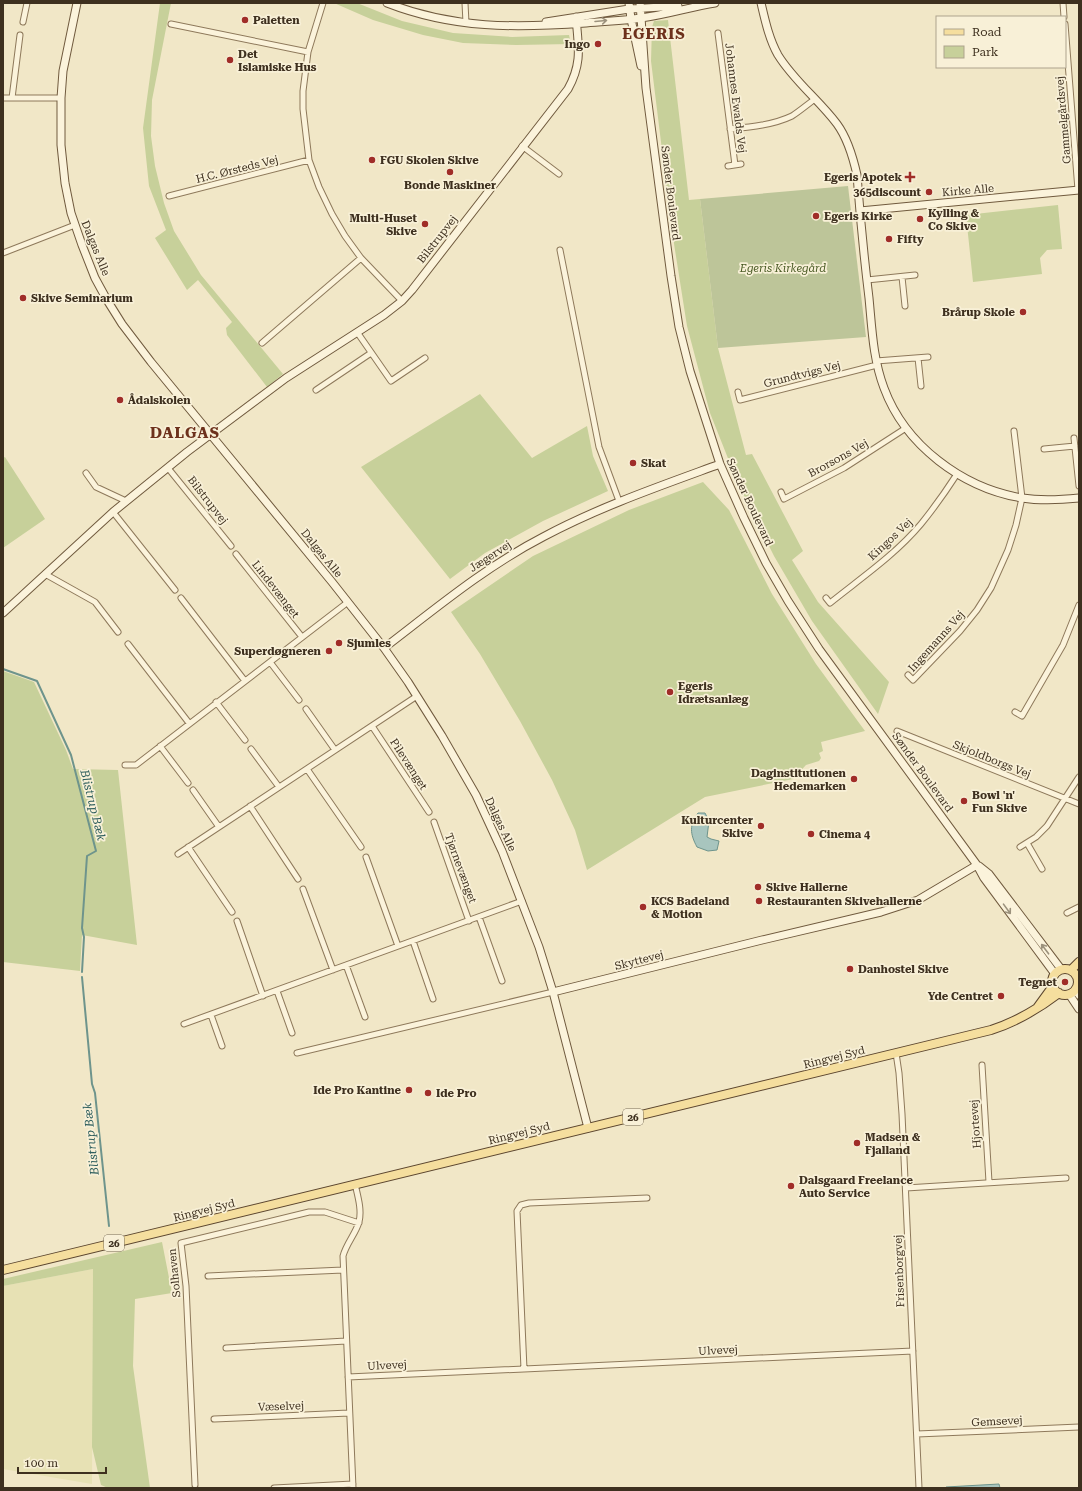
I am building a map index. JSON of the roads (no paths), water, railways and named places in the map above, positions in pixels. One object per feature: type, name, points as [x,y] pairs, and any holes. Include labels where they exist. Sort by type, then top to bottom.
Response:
[{"type":"main road","points":[[1053,986],[1059,993],[1074,993],[1078,982],[1075,972],[1079,962]]},
{"type":"main road","points":[[1058,972],[1075,972]]},
{"type":"main road","name":"26","points":[[1053,986],[1052,980],[1058,972]]},
{"type":"main road","name":"Ringvej Syd","points":[[3,1270],[991,1030],[1022,1018],[1036,1008],[1053,986]]},
{"type":"main road","name":"Ringvej Syd","points":[[1036,1008],[1042,1007],[1059,993]]},
{"type":"street","points":[[23,22],[27,3]]},
{"type":"street","name":"Dalgas Alle","points":[[77,3],[63,71],[60,127],[62,162],[68,202],[82,245],[95,278],[106,300],[151,362],[384,648],[442,736],[476,795],[502,851],[522,901],[539,947],[553,992],[588,1128]]},
{"type":"street","points":[[323,3],[308,52],[303,91],[303,109],[309,160],[319,187],[345,236],[361,258],[402,301]]},
{"type":"street","points":[[387,3],[402,9],[437,18],[493,26],[540,26],[576,20],[629,6],[695,6]]},
{"type":"street","points":[[465,3],[466,23]]},
{"type":"street","points":[[576,20],[642,18],[715,3]]},
{"type":"street","points":[[761,3],[769,35],[777,53],[786,67],[838,125],[853,157],[857,175],[873,346],[876,363],[884,388],[893,407],[906,428],[923,448],[936,460],[979,486],[995,492],[1022,498],[1056,500],[1079,498]]},
{"type":"street","points":[[1063,3],[1064,16]]},
{"type":"street","name":"Sønder Boulevard","points":[[640,5],[646,88],[670,276],[680,326],[701,407],[720,464],[766,563],[819,649],[977,865],[984,878],[1058,972]]},
{"type":"street","name":"Sønder Boulevard","points":[[629,6],[630,19],[646,88]]},
{"type":"street","name":"Bilstrupvej","points":[[3,613],[113,512],[168,468],[255,400],[286,378],[384,315],[402,301],[568,88],[577,70],[579,59],[576,20]]},
{"type":"street","points":[[172,24],[308,52]]},
{"type":"street","name":"Johannes Ewalds Vej","points":[[718,33],[735,165]]},
{"type":"street","points":[[12,98],[20,35]]},
{"type":"street","name":"Gammelgårdsvej","points":[[1066,36],[1079,190]]},
{"type":"street","points":[[3,98],[61,98]]},
{"type":"street","points":[[730,130],[768,124],[782,120],[793,115],[815,99]]},
{"type":"street","points":[[522,146],[559,174]]},
{"type":"street","name":"H.C. Ørsteds Vej","points":[[169,196],[309,160]]},
{"type":"street","points":[[728,166],[741,164]]},
{"type":"street","name":"Kirke Alle","points":[[860,211],[1079,190]]},
{"type":"street","points":[[3,253],[75,225]]},
{"type":"street","points":[[560,250],[598,448],[619,501]]},
{"type":"street","points":[[262,343],[361,258]]},
{"type":"street","points":[[867,280],[915,276]]},
{"type":"street","points":[[902,277],[905,306]]},
{"type":"street","points":[[357,332],[391,381],[425,358]]},
{"type":"street","points":[[316,390],[371,353]]},
{"type":"street","points":[[876,363],[928,357]]},
{"type":"street","points":[[918,358],[921,386]]},
{"type":"street","name":"Grundtvigs Vej","points":[[738,392],[740,400],[876,363]]},
{"type":"street","name":"Brorsons Vej","points":[[781,492],[784,498],[844,468],[906,428]]},
{"type":"street","points":[[1014,431],[1022,498]]},
{"type":"street","points":[[1074,438],[1079,486]]},
{"type":"street","points":[[1044,449],[1075,446]]},
{"type":"street","name":"Jægervej","points":[[384,648],[462,588],[504,559],[543,536],[619,501],[720,464]]},
{"type":"street","name":"Bilstrupvej","points":[[168,468],[231,546]]},
{"type":"street","points":[[86,473],[96,487],[126,501]]},
{"type":"street","name":"Kingos Vej","points":[[826,598],[830,603],[881,563],[901,545],[920,525],[957,474]]},
{"type":"street","name":"Ingemanns Vej","points":[[908,675],[913,680],[960,631],[977,610],[991,588],[1008,550],[1016,525],[1022,498]]},
{"type":"street","points":[[113,512],[175,590]]},
{"type":"street","name":"Lindevænget","points":[[236,554],[302,638]]},
{"type":"street","points":[[45,574],[95,602],[118,632]]},
{"type":"street","points":[[181,598],[245,681]]},
{"type":"street","points":[[125,765],[136,765],[348,602]]},
{"type":"street","points":[[1015,712],[1022,716],[1063,645],[1079,605]]},
{"type":"street","points":[[128,644],[189,723]]},
{"type":"street","points":[[270,662],[300,700]]},
{"type":"street","points":[[178,854],[417,696]]},
{"type":"street","points":[[216,702],[245,740]]},
{"type":"street","points":[[306,709],[335,750]]},
{"type":"street","name":"Pilevænget","points":[[372,726],[429,812]]},
{"type":"street","name":"Skjoldborgs Vej","points":[[898,731],[1079,804]]},
{"type":"street","points":[[160,746],[188,782]]},
{"type":"street","points":[[251,749],[279,787]]},
{"type":"street","points":[[307,769],[361,847]]},
{"type":"street","points":[[1020,847],[1036,837],[1047,826],[1079,777]]},
{"type":"street","points":[[193,790],[219,827]]},
{"type":"street","points":[[250,806],[298,879]]},
{"type":"street","name":"Tjørnevænget","points":[[434,822],[469,921]]},
{"type":"street","points":[[1027,843],[1042,869]]},
{"type":"street","points":[[188,847],[232,912]]},
{"type":"street","points":[[366,857],[398,946]]},
{"type":"street","name":"Skyttevej","points":[[297,1054],[881,912],[918,900],[977,865]]},
{"type":"street","points":[[303,889],[333,970]]},
{"type":"street","name":"Tjørnevænget","points":[[184,1024],[522,901]]},
{"type":"street","points":[[1066,913],[1079,907]]},
{"type":"street","name":"Tjørnevænget","points":[[479,917],[502,981]]},
{"type":"street","points":[[237,921],[263,996]]},
{"type":"street","points":[[413,941],[433,999]]},
{"type":"street","points":[[346,965],[365,1017]]},
{"type":"street","points":[[277,991],[292,1033]]},
{"type":"street","points":[[1074,993],[1079,1008]]},
{"type":"street","points":[[211,1015],[222,1046]]},
{"type":"street","name":"Frisenborgvej","points":[[896,1053],[899,1073],[906,1188],[919,1488]]},
{"type":"street","name":"Hjortevej","points":[[982,1065],[989,1182]]},
{"type":"street","points":[[906,1188],[1066,1178]]},
{"type":"street","points":[[274,1488],[353,1486],[343,1256],[346,1246],[359,1223],[360,1205],[356,1184]]},
{"type":"street","points":[[524,1369],[516,1211],[521,1205],[529,1203],[647,1198]]},
{"type":"street","name":"Solhaven","points":[[195,1485],[186,1286],[180,1243],[309,1212],[325,1212],[359,1223]]},
{"type":"street","points":[[208,1276],[343,1270]]},
{"type":"street","points":[[226,1348],[346,1341]]},
{"type":"street","name":"Ulvevej","points":[[348,1377],[913,1351]]},
{"type":"street","name":"Væselvej","points":[[214,1419],[350,1413]]},
{"type":"street","name":"Gemsevej","points":[[916,1434],[1079,1427]]},
{"type":"water","points":[[698,813],[705,813],[709,821],[707,837],[719,841],[717,850],[708,851],[697,847],[692,834],[692,826]]},
{"type":"water","points":[[999,1484],[1000,1488],[946,1488],[946,1487]]},
{"type":"waterway","name":"Blistrup Bæk","points":[[3,669],[37,681],[71,755],[96,851],[87,856],[82,928],[84,937],[82,972]]},
{"type":"waterway","name":"Blistrup Bæk","points":[[82,977],[92,1084],[95,1093],[109,1226]]},
{"type":"place","name":"Paletten","points":[[245,20]]},
{"type":"place","name":"Ingo","points":[[598,44]]},
{"type":"place","name":"Det Islamiske Hus","points":[[230,60]]},
{"type":"place","name":"FGU Skolen Skive","points":[[372,160]]},
{"type":"place","name":"Bonde Maskiner","points":[[450,172]]},
{"type":"place","name":"Egeris Apotek","points":[[910,177]]},
{"type":"place","name":"365discount","points":[[929,192]]},
{"type":"place","name":"Egeris Kirke","points":[[816,216]]},
{"type":"place","name":"Kylling & Co Skive","points":[[920,219]]},
{"type":"place","name":"Multi-Huset Skive","points":[[425,224]]},
{"type":"place","name":"Fifty","points":[[889,239]]},
{"type":"place","name":"Skive Seminarium","points":[[23,298]]},
{"type":"place","name":"Brårup Skole","points":[[1023,312]]},
{"type":"place","name":"Ådalskolen","points":[[120,400]]},
{"type":"place","name":"Skat","points":[[633,463]]},
{"type":"place","name":"Sjumles","points":[[339,643]]},
{"type":"place","name":"Superdøgneren","points":[[329,651]]},
{"type":"place","name":"Egeris Idrætsanlæg","points":[[670,692]]},
{"type":"place","name":"Daginstitutionen Hedemarken","points":[[854,779]]},
{"type":"place","name":"Bowl 'n' Fun Skive","points":[[964,801]]},
{"type":"place","name":"Kulturcenter Skive","points":[[761,826]]},
{"type":"place","name":"Cinema 4","points":[[811,834]]},
{"type":"place","name":"Skive Hallerne","points":[[758,887]]},
{"type":"place","name":"Restauranten Skivehallerne","points":[[759,901]]},
{"type":"place","name":"KCS Badeland & Motion","points":[[643,907]]},
{"type":"place","name":"Danhostel Skive","points":[[850,969]]},
{"type":"place","name":"Tegnet","points":[[1065,982]]},
{"type":"place","name":"Yde Centret","points":[[1001,996]]},
{"type":"place","name":"Ide Pro Kantine","points":[[409,1090]]},
{"type":"place","name":"Ide Pro","points":[[428,1093]]},
{"type":"place","name":"Madsen & Fjalland","points":[[857,1143]]},
{"type":"place","name":"Dalsgaard Freelance Auto Service","points":[[791,1186]]},
{"type":"district","name":"EGERIS","points":[[654,34]]},
{"type":"district","name":"DALGAS","points":[[185,433]]},
{"type":"park label","name":"Egeris Kirkegård","points":[[783,268]]}]
